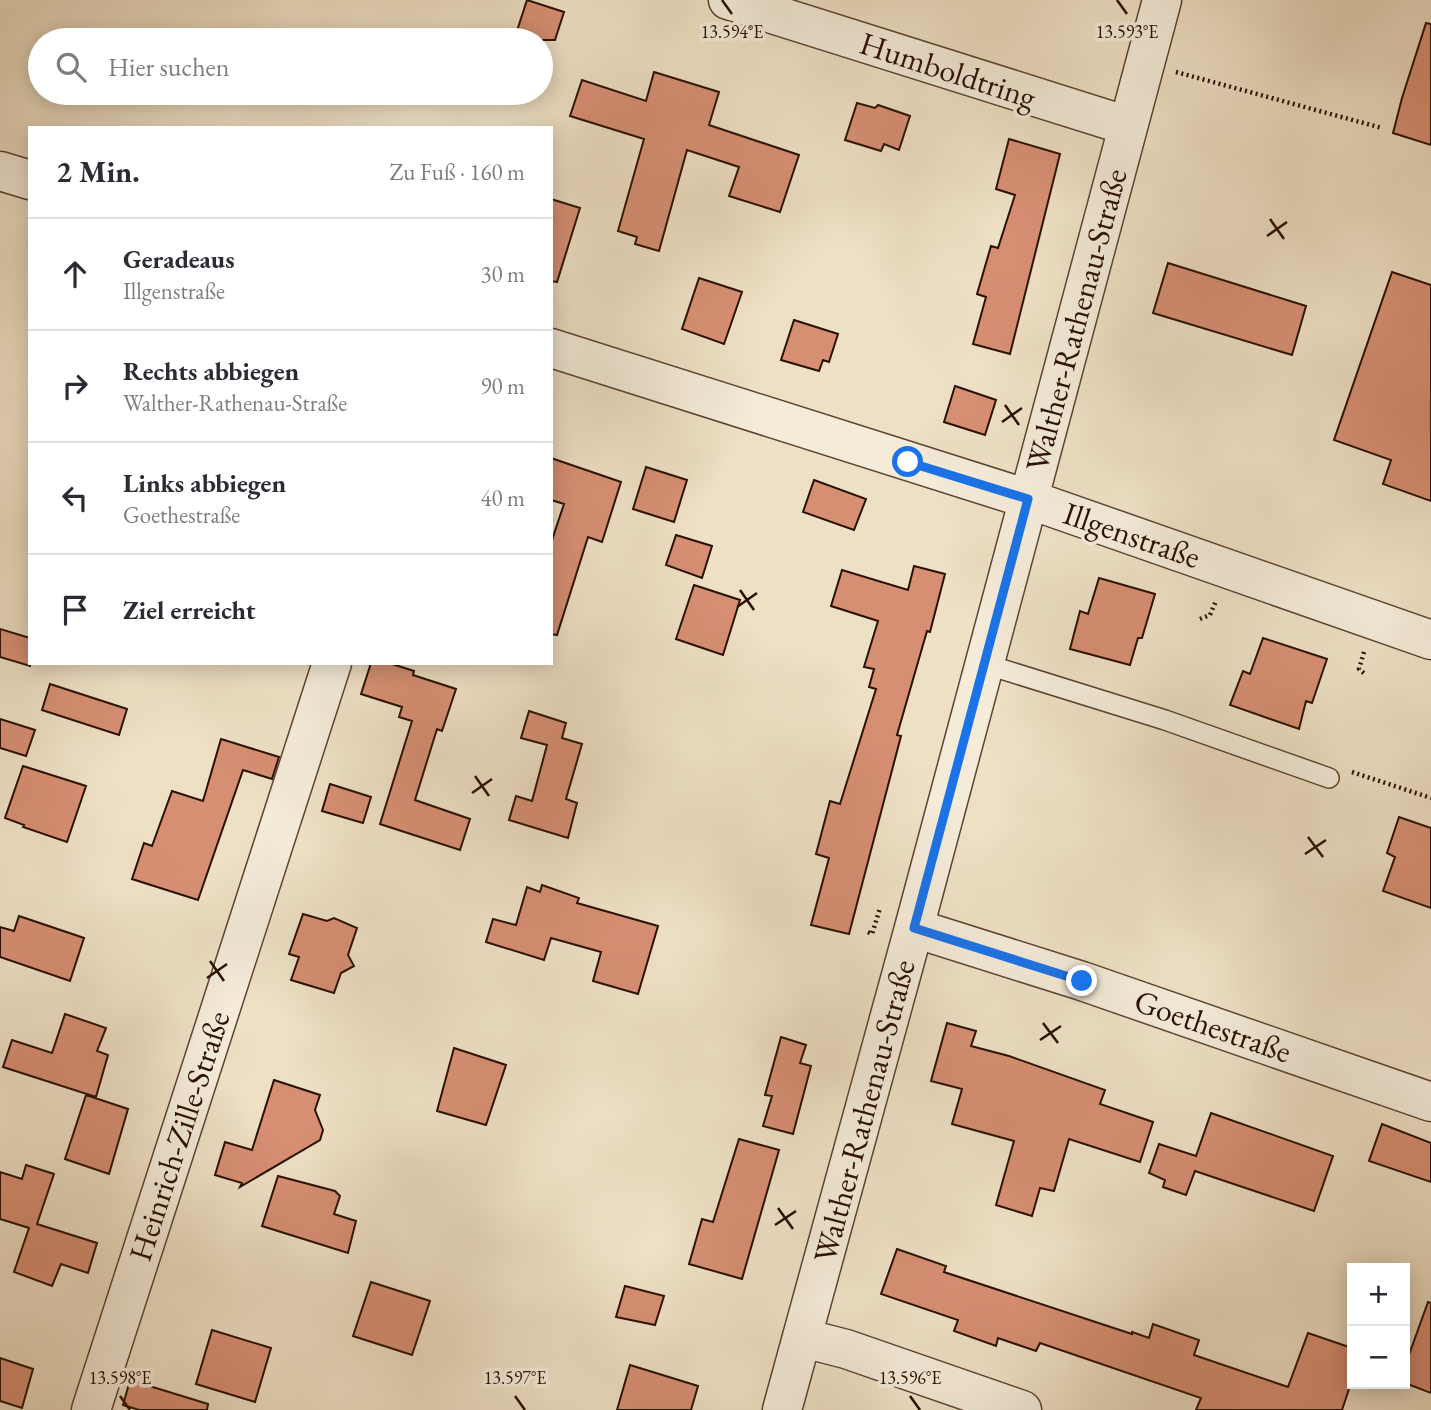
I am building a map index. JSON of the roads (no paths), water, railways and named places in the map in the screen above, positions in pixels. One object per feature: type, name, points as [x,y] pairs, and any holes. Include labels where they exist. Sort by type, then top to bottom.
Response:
[{"type":"street","name":"Humboldtring","points":[[728,0],[1128,127]]},
{"type":"street","name":"Walther-Rathenau-Straße","points":[[782,1410],[1162,0]]},
{"type":"street","points":[[0,171],[28,179]]},
{"type":"street","name":"Illgenstraße","points":[[553,349],[1028,499],[1431,640]]},
{"type":"street","name":"Heinrich-Zille-Straße","points":[[91,1410],[331,665]]},
{"type":"street","name":"Goethestraße","points":[[914,928],[1082,981],[1431,1102]]},
{"type":"street","points":[[803,1338],[846,1349],[1022,1410]]},
{"type":"lane","points":[[985,664],[1337,774]]}]
